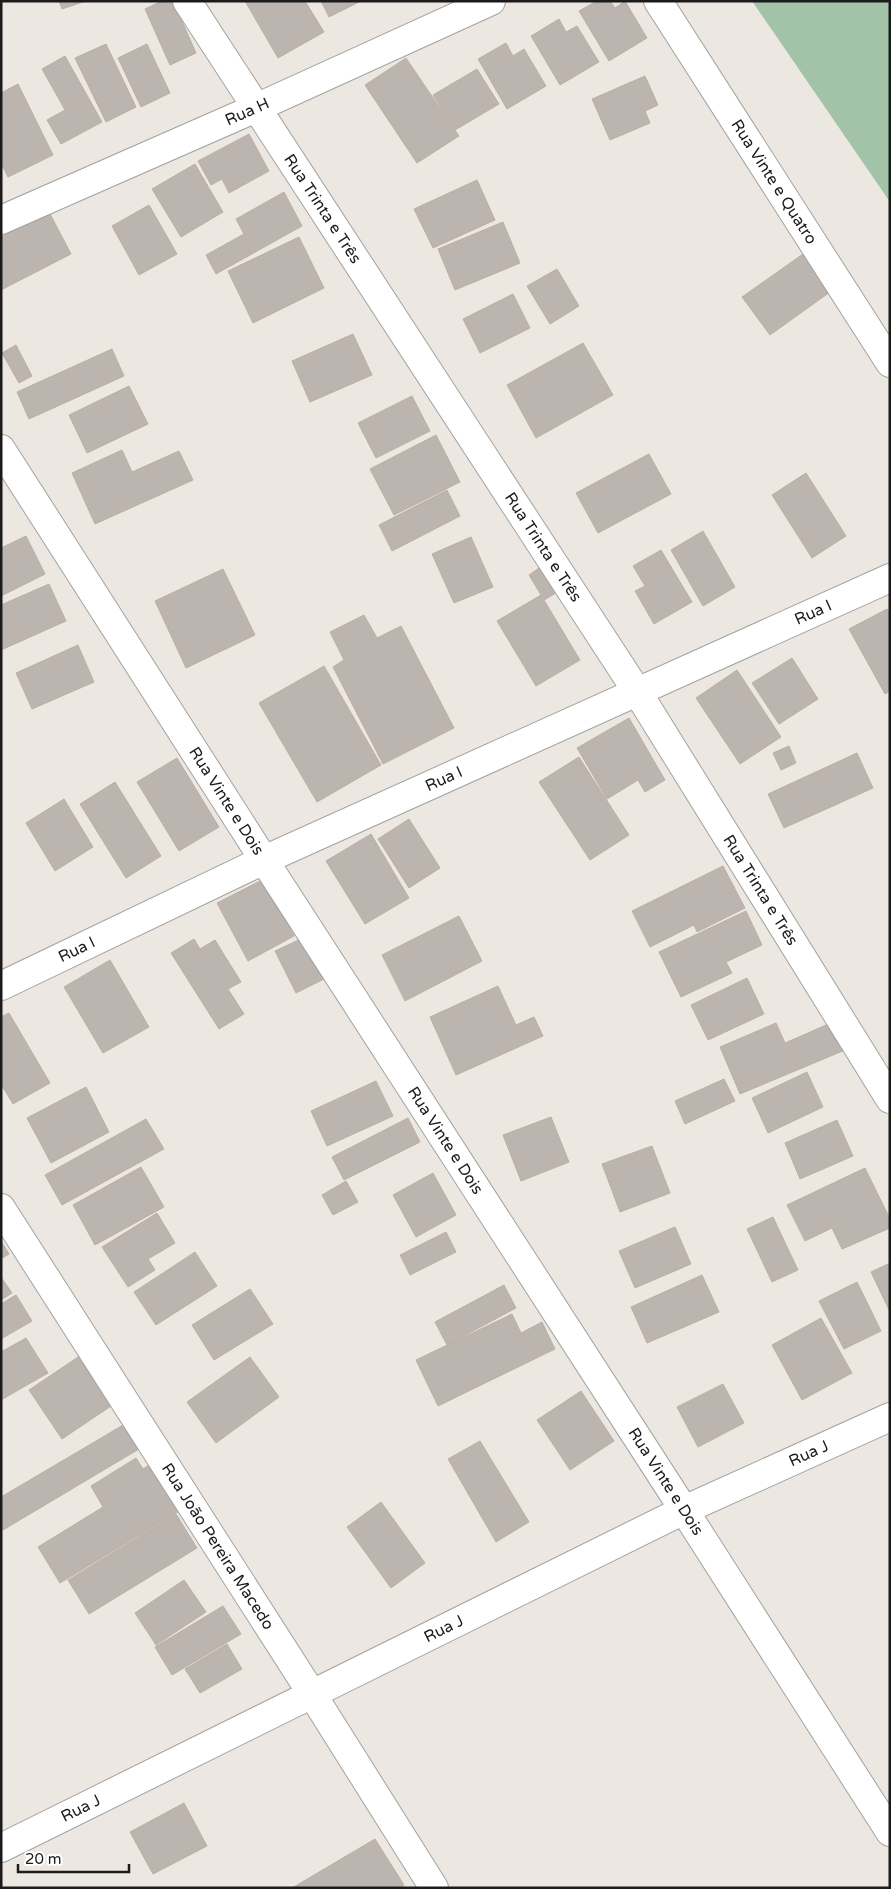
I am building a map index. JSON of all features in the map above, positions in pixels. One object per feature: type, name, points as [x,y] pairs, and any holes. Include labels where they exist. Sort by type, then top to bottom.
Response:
[{"type":"street","name":"Rua Trinta e Três","points":[[187,1],[638,693],[890,1099]]},
{"type":"street","name":"Rua H","points":[[1,220],[256,108],[491,1]]},
{"type":"street","name":"Rua Vinte e Quatro","points":[[658,1],[890,363]]},
{"type":"street","name":"Rua Vinte e Dois","points":[[1,449],[890,1832]]},
{"type":"street","name":"Rua I","points":[[1,986],[264,860],[890,578]]},
{"type":"street","name":"Rua João Pereira Macedo","points":[[1,1208],[434,1888]]},
{"type":"street","name":"Rua J","points":[[1,1848],[684,1510],[890,1417]]},
{"type":"green space","points":[[752,1],[890,1],[890,202]]},
{"type":"building","points":[[59,1],[86,1],[62,9]]},
{"type":"building","points":[[162,1],[173,1],[196,53],[170,65],[145,9]]},
{"type":"building","points":[[245,1],[305,1],[324,32],[278,58]]},
{"type":"building","points":[[321,1],[359,1],[359,2],[329,17]]},
{"type":"building","points":[[597,1],[610,1],[615,8],[625,1],[647,38],[609,61],[579,11]]},
{"type":"building","points":[[559,19],[566,32],[577,26],[599,62],[560,85],[531,36]]},
{"type":"building","points":[[506,43],[513,56],[524,49],[546,86],[507,109],[478,59]]},
{"type":"building","points":[[106,44],[136,107],[106,122],[75,58]]},
{"type":"building","points":[[147,44],[170,93],[141,107],[118,58]]},
{"type":"building","points":[[65,56],[102,122],[61,144],[47,120],[65,110],[42,69]]},
{"type":"building","points":[[406,58],[459,136],[417,163],[365,85]]},
{"type":"building","points":[[477,69],[499,104],[455,130],[433,95]]},
{"type":"building","points":[[645,76],[658,105],[645,111],[650,123],[610,140],[592,99]]},
{"type":"building","points":[[18,84],[53,155],[8,177],[1,163],[1,93]]},
{"type":"building","points":[[249,134],[269,171],[229,193],[222,179],[211,185],[198,161]]},
{"type":"building","points":[[195,164],[223,212],[181,237],[152,189]]},
{"type":"building","points":[[477,180],[495,220],[433,248],[414,209]]},
{"type":"building","points":[[284,192],[302,226],[216,274],[206,255],[244,234],[236,219]]},
{"type":"building","points":[[149,205],[177,254],[139,275],[112,226]]},
{"type":"building","points":[[49,212],[71,254],[1,290],[1,237]]},
{"type":"building","points":[[503,222],[520,263],[455,290],[438,249]]},
{"type":"building","points":[[299,237],[324,288],[253,323],[228,271]]},
{"type":"building","points":[[810,249],[837,287],[770,335],[742,297]]},
{"type":"building","points":[[557,269],[579,306],[550,324],[527,286]]},
{"type":"building","points":[[513,294],[530,328],[480,353],[463,319]]},
{"type":"building","points":[[353,334],[372,375],[310,402],[292,361]]},
{"type":"building","points":[[583,343],[613,395],[536,438],[507,385]]},
{"type":"building","points":[[16,345],[32,376],[19,383],[2,353]]},
{"type":"building","points":[[112,349],[124,376],[29,419],[17,392]]},
{"type":"building","points":[[129,386],[148,424],[87,453],[69,415]]},
{"type":"building","points":[[412,396],[430,431],[376,458],[358,423]]},
{"type":"building","points":[[436,435],[460,482],[394,515],[370,469]]},
{"type":"building","points":[[122,450],[132,472],[179,451],[193,480],[95,524],[72,473]]},
{"type":"building","points":[[649,454],[671,494],[598,533],[576,493]]},
{"type":"building","points":[[806,473],[846,536],[812,558],[772,495]]},
{"type":"building","points":[[447,490],[460,516],[392,551],[379,525]]},
{"type":"building","points":[[703,531],[735,587],[703,606],[671,550]]},
{"type":"building","points":[[26,536],[45,574],[1,596],[1,548]]},
{"type":"building","points":[[471,537],[493,587],[454,603],[432,554]]},
{"type":"building","points":[[661,550],[692,602],[654,624],[635,591],[645,586],[633,566]]},
{"type":"building","points":[[545,564],[561,590],[544,600],[580,660],[536,686],[497,621],[541,595],[529,575]]},
{"type":"building","points":[[223,569],[255,635],[186,668],[155,601]]},
{"type":"building","points":[[49,584],[66,621],[1,650],[1,605]]},
{"type":"building","points":[[887,609],[890,613],[890,691],[885,694],[849,629]]},
{"type":"building","points":[[364,615],[377,638],[401,626],[454,728],[383,764],[333,667],[344,660],[330,632]]},
{"type":"building","points":[[78,645],[94,682],[32,709],[16,673]]},
{"type":"building","points":[[792,658],[818,699],[779,724],[752,683]]},
{"type":"building","points":[[324,666],[381,765],[317,802],[259,703]]},
{"type":"building","points":[[737,670],[781,737],[740,764],[696,698]]},
{"type":"building","points":[[629,718],[665,780],[645,792],[638,780],[607,799],[577,748]]},
{"type":"building","points":[[789,746],[796,763],[781,770],[773,753]]},
{"type":"building","points":[[857,753],[873,788],[784,828],[768,794]]},
{"type":"building","points":[[579,757],[629,835],[590,860],[539,782]]},
{"type":"building","points":[[177,758],[219,827],[179,851],[137,782]]},
{"type":"building","points":[[115,782],[161,856],[126,878],[80,804]]},
{"type":"building","points":[[64,799],[93,847],[55,871],[26,823]]},
{"type":"building","points":[[409,819],[440,868],[409,888],[378,839]]},
{"type":"building","points":[[371,834],[409,898],[365,924],[326,861]]},
{"type":"building","points":[[723,866],[745,908],[697,932],[694,925],[650,947],[632,911]]},
{"type":"building","points":[[264,879],[294,936],[248,961],[217,903]]},
{"type":"building","points":[[746,911],[762,945],[726,962],[732,973],[681,997],[659,952]]},
{"type":"building","points":[[459,916],[482,961],[405,1001],[382,955]]},
{"type":"building","points":[[305,937],[326,978],[296,993],[275,951]]},
{"type":"building","points":[[194,939],[200,949],[215,940],[241,982],[228,989],[244,1014],[219,1029],[171,953]]},
{"type":"building","points":[[110,960],[149,1027],[103,1053],[64,987]]},
{"type":"building","points":[[747,978],[764,1014],[708,1040],[691,1005]]},
{"type":"building","points":[[498,986],[516,1025],[534,1017],[543,1036],[456,1075],[430,1017]]},
{"type":"building","points":[[9,1013],[50,1083],[13,1104],[1,1084],[1,1017]]},
{"type":"building","points":[[833,1022],[845,1050],[740,1094],[720,1047],[776,1023],[785,1043]]},
{"type":"building","points":[[807,1072],[823,1107],[768,1133],[752,1098]]},
{"type":"building","points":[[724,1079],[735,1101],[685,1124],[675,1101]]},
{"type":"building","points":[[376,1081],[393,1116],[327,1146],[311,1111]]},
{"type":"building","points":[[86,1087],[109,1132],[51,1163],[27,1118]]},
{"type":"building","points":[[551,1117],[569,1162],[521,1181],[503,1135]]},
{"type":"building","points":[[408,1118],[420,1142],[344,1180],[332,1157]]},
{"type":"building","points":[[146,1119],[164,1149],[62,1205],[45,1175]]},
{"type":"building","points":[[837,1120],[853,1156],[800,1179],[785,1143]]},
{"type":"building","points":[[652,1146],[670,1193],[620,1212],[602,1164]]},
{"type":"building","points":[[141,1167],[164,1207],[95,1245],[73,1205]]},
{"type":"building","points":[[865,1168],[890,1219],[890,1228],[842,1249],[832,1228],[805,1241],[787,1205]]},
{"type":"building","points":[[433,1173],[456,1215],[416,1237],[393,1195]]},
{"type":"building","points":[[346,1181],[358,1202],[333,1215],[322,1195]]},
{"type":"building","points":[[157,1213],[175,1243],[148,1259],[155,1270],[128,1287],[102,1247]]},
{"type":"building","points":[[773,1217],[798,1270],[772,1282],[747,1229]]},
{"type":"building","points":[[675,1227],[691,1264],[635,1288],[619,1251]]},
{"type":"building","points":[[446,1232],[456,1252],[410,1275],[400,1255]]},
{"type":"building","points":[[1,1241],[9,1254],[1,1259]]},
{"type":"building","points":[[195,1252],[217,1286],[156,1325],[134,1292]]},
{"type":"building","points":[[890,1263],[890,1312],[871,1272]]},
{"type":"building","points":[[702,1275],[719,1312],[647,1343],[631,1307]]},
{"type":"building","points":[[1,1277],[12,1293],[1,1300]]},
{"type":"building","points":[[857,1282],[881,1331],[844,1349],[819,1301]]},
{"type":"building","points":[[504,1285],[516,1308],[447,1345],[435,1322]]},
{"type":"building","points":[[250,1289],[273,1324],[214,1360],[192,1325]]},
{"type":"building","points":[[16,1295],[32,1321],[1,1339],[1,1304]]},
{"type":"building","points":[[512,1314],[521,1333],[542,1322],[555,1349],[438,1406],[416,1360]]},
{"type":"building","points":[[821,1318],[852,1373],[802,1400],[772,1345]]},
{"type":"building","points":[[26,1338],[48,1373],[1,1400],[1,1352]]},
{"type":"building","points":[[81,1355],[114,1404],[62,1439],[29,1390]]},
{"type":"building","points":[[250,1357],[279,1397],[216,1443],[187,1402]]},
{"type":"building","points":[[723,1384],[744,1423],[698,1447],[677,1407]]},
{"type":"building","points":[[581,1391],[614,1441],[570,1470],[537,1420]]},
{"type":"building","points":[[130,1421],[144,1446],[3,1530],[1,1526],[1,1497]]},
{"type":"building","points":[[480,1441],[529,1522],[496,1542],[448,1459]]},
{"type":"building","points":[[136,1458],[143,1469],[152,1463],[181,1510],[60,1583],[38,1547],[103,1507],[91,1486]]},
{"type":"building","points":[[381,1502],[425,1563],[391,1588],[347,1527]]},
{"type":"building","points":[[176,1514],[197,1548],[89,1614],[68,1580]]},
{"type":"building","points":[[184,1580],[206,1612],[156,1645],[135,1613]]},
{"type":"building","points":[[223,1606],[241,1634],[172,1675],[155,1647]]},
{"type":"building","points":[[227,1644],[242,1669],[200,1693],[185,1669]]},
{"type":"building","points":[[184,1803],[207,1846],[153,1874],[130,1832]]},
{"type":"building","points":[[375,1839],[404,1885],[400,1888],[292,1888]]}]
